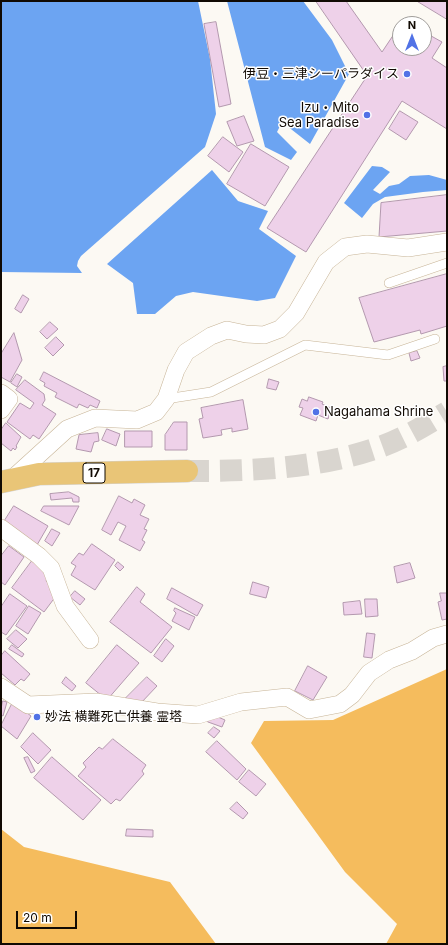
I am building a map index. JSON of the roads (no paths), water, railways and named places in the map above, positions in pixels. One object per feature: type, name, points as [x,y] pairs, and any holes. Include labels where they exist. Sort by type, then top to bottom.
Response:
[{"type":"main road","name":"17","points":[[6,481],[39,474],[187,471]]},
{"type":"street","points":[[6,481],[67,429],[95,418],[137,420],[156,412],[166,399],[176,370],[186,352],[211,336],[227,330],[246,334],[264,335],[280,329],[296,313],[326,262],[345,247],[367,244],[408,248],[447,242]]},
{"type":"street","points":[[1,393],[9,399],[1,410]]},
{"type":"street","points":[[1,528],[39,556],[51,568],[65,606],[90,640]]},
{"type":"street","points":[[1,687],[28,705],[96,702],[157,712],[198,715],[241,702],[287,697],[309,710],[340,704],[352,695],[369,673],[389,660],[412,651],[433,638],[447,634]]},
{"type":"lane","points":[[388,283],[447,263]]},
{"type":"lane","points":[[166,399],[211,392],[306,345],[388,355],[435,339]]},
{"type":"water","points":[[1,1],[198,1],[210,59],[216,114],[205,147],[81,256],[77,266],[82,273],[1,272]]},
{"type":"water","points":[[227,1],[303,1],[332,40],[349,74],[310,144],[282,122],[277,132],[297,152],[291,160],[265,147]]},
{"type":"water","points":[[372,166],[382,167],[390,172],[373,190],[380,194],[389,186],[399,184],[410,176],[429,175],[447,180],[447,190],[385,197],[373,204],[362,218],[344,203]]},
{"type":"water","points":[[212,170],[238,201],[268,211],[259,229],[296,256],[275,298],[257,301],[193,292],[176,296],[155,314],[137,314],[133,283],[107,264]]},
{"type":"tunnel","points":[[187,471],[260,469],[333,460],[389,444],[447,412]]},
{"type":"place","name":"伊豆・三津シーパラダイス","points":[[407,74]]},
{"type":"place","name":"Izu・Mito Sea Paradise","points":[[367,115]]},
{"type":"place","name":"Nagahama Shrine","points":[[316,412]]},
{"type":"place","name":"妙法 横難死亡供養 霊塔","points":[[37,717]]}]
